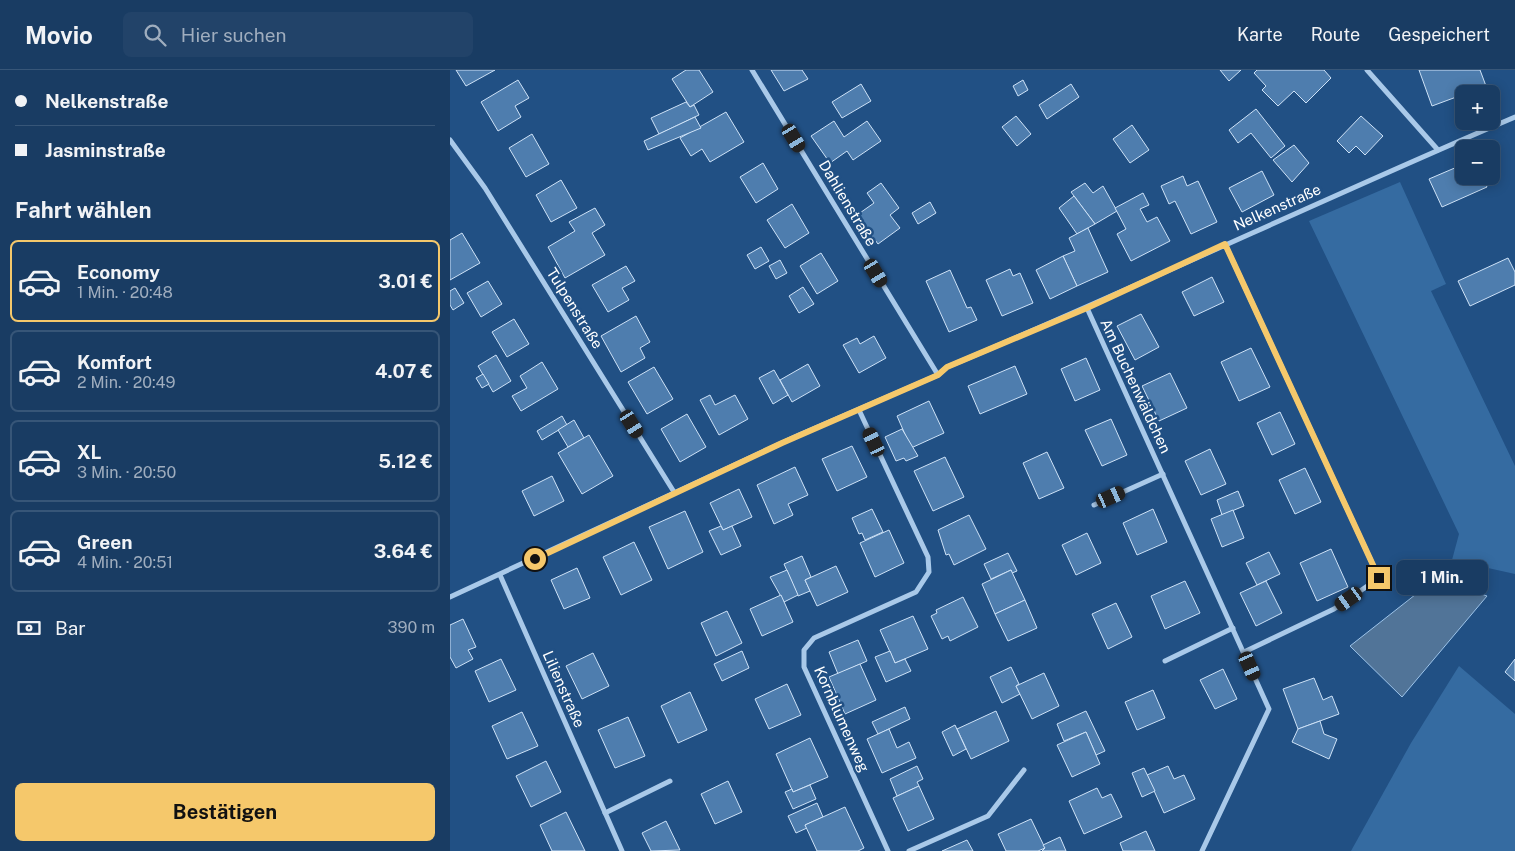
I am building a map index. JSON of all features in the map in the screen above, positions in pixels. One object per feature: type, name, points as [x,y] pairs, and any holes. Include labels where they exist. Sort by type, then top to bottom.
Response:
[{"type":"street","name":"Dahlienstraße","points":[[752,70],[938,375]]},
{"type":"street","points":[[1366,70],[1438,150]]},
{"type":"street","name":"Nelkenstraße","points":[[450,597],[674,492],[938,375],[947,367],[1087,308],[1225,244],[1515,117]]},
{"type":"street","name":"Tulpenstraße","points":[[450,140],[485,188],[674,492]]},
{"type":"street","points":[[1225,244],[1379,578],[1334,610],[1244,652]]},
{"type":"street","name":"Am Buchenwäldchen","points":[[1087,308],[1270,709],[1202,851]]},
{"type":"street","name":"Kornblumenweg","points":[[859,410],[928,557],[929,572],[916,592],[814,638],[804,650],[804,667],[888,851]]},
{"type":"street","name":"Am Buchenwäldchen","points":[[1094,505],[1163,474]]},
{"type":"street","name":"Lilienstraße","points":[[500,575],[622,851]]},
{"type":"street","points":[[1165,661],[1233,628]]},
{"type":"street","points":[[909,851],[988,816],[1024,770]]},
{"type":"street","points":[[606,813],[670,781]]},
{"type":"shaded area","points":[[1400,182],[1446,284],[1431,291],[1515,466],[1515,574],[1452,560],[1459,534],[1309,221]]},
{"type":"shaded area","points":[[1454,584],[1487,596],[1402,697],[1350,646],[1420,591]]},
{"type":"shaded area","points":[[1459,666],[1515,714],[1515,851],[1351,851],[1411,743]]},
{"type":"building","points":[[456,70],[495,70],[466,86]]},
{"type":"building","points":[[686,70],[699,70],[713,92],[690,107],[672,79]]},
{"type":"building","points":[[771,70],[802,70],[808,79],[784,91]]},
{"type":"building","points":[[1220,70],[1241,70],[1229,81]]},
{"type":"building","points":[[1257,70],[1324,70],[1331,78],[1306,103],[1294,91],[1278,106],[1262,90],[1266,86],[1254,73]]},
{"type":"building","points":[[1419,70],[1480,70],[1486,85],[1455,85],[1455,97],[1432,106]]},
{"type":"building","points":[[518,80],[529,98],[515,106],[521,117],[498,131],[481,102]]},
{"type":"building","points":[[1023,80],[1028,90],[1018,96],[1013,86]]},
{"type":"building","points":[[861,84],[871,101],[842,118],[832,102]]},
{"type":"building","points":[[1071,84],[1079,97],[1047,119],[1039,105]]},
{"type":"building","points":[[686,102],[690,107],[694,105],[699,115],[659,134],[651,118]]},
{"type":"building","points":[[1256,109],[1285,146],[1271,158],[1251,133],[1238,143],[1229,130]]},
{"type":"building","points":[[726,112],[744,142],[710,162],[702,149],[691,156],[680,138]]},
{"type":"building","points":[[1016,116],[1031,134],[1017,146],[1002,127]]},
{"type":"building","points":[[1361,116],[1383,136],[1365,155],[1356,146],[1349,153],[1337,141]]},
{"type":"building","points":[[695,117],[701,128],[648,150],[644,141]]},
{"type":"building","points":[[834,121],[844,137],[867,121],[881,141],[853,160],[847,151],[830,163],[811,136]]},
{"type":"building","points":[[1132,125],[1149,150],[1130,163],[1113,139]]},
{"type":"building","points":[[532,134],[549,164],[526,177],[509,148]]},
{"type":"building","points":[[1294,145],[1309,163],[1292,182],[1273,160]]},
{"type":"building","points":[[763,163],[778,189],[756,203],[740,177]]},
{"type":"building","points":[[1455,168],[1455,185],[1486,185],[1487,187],[1442,207],[1429,179]]},
{"type":"building","points":[[1262,171],[1274,195],[1242,212],[1229,188]]},
{"type":"building","points":[[1183,176],[1187,186],[1198,181],[1217,222],[1191,234],[1175,201],[1169,204],[1161,186]]},
{"type":"building","points":[[561,180],[577,208],[551,222],[536,195]]},
{"type":"building","points":[[881,183],[899,208],[890,215],[900,228],[878,244],[857,215],[874,203],[867,193]]},
{"type":"building","points":[[1085,183],[1093,193],[1103,186],[1117,211],[1095,224],[1071,192]]},
{"type":"building","points":[[1143,193],[1149,205],[1140,209],[1147,222],[1157,217],[1170,241],[1131,261],[1117,234],[1126,229],[1115,208]]},
{"type":"building","points":[[1074,196],[1095,224],[1077,234],[1059,208]]},
{"type":"building","points":[[930,202],[936,213],[918,224],[912,213]]},
{"type":"building","points":[[792,204],[809,233],[785,248],[767,220]]},
{"type":"building","points":[[595,208],[605,225],[592,233],[605,255],[565,278],[548,247],[575,231],[569,222]]},
{"type":"building","points":[[1088,228],[1108,272],[1077,286],[1063,256],[1075,251],[1069,238]]},
{"type":"building","points":[[462,233],[480,263],[450,280],[450,240]]},
{"type":"building","points":[[761,247],[769,261],[755,269],[747,255]]},
{"type":"building","points":[[821,253],[838,281],[817,294],[800,266]]},
{"type":"building","points":[[1063,256],[1077,286],[1050,299],[1036,270]]},
{"type":"building","points":[[1508,258],[1515,272],[1515,285],[1470,306],[1458,281]]},
{"type":"building","points":[[780,260],[787,273],[776,279],[769,266]]},
{"type":"building","points":[[626,266],[635,281],[622,288],[629,300],[608,312],[592,285]]},
{"type":"building","points":[[1010,269],[1013,276],[1020,273],[1033,303],[1002,316],[986,280]]},
{"type":"building","points":[[950,270],[967,308],[971,307],[977,320],[949,332],[926,281]]},
{"type":"building","points":[[1212,277],[1224,302],[1194,316],[1182,292]]},
{"type":"building","points":[[488,281],[502,304],[481,317],[467,293]]},
{"type":"building","points":[[803,287],[814,304],[799,313],[789,296]]},
{"type":"building","points":[[455,288],[464,303],[453,310],[450,305],[450,291]]},
{"type":"building","points":[[1141,314],[1159,347],[1135,360],[1117,326]]},
{"type":"building","points":[[636,316],[650,342],[640,348],[645,358],[621,372],[601,336]]},
{"type":"building","points":[[514,319],[529,344],[507,357],[492,332]]},
{"type":"building","points":[[874,336],[886,358],[859,373],[843,345],[857,338],[860,344]]},
{"type":"building","points":[[1251,348],[1270,387],[1239,401],[1221,362]]},
{"type":"building","points":[[496,355],[511,381],[493,392],[478,366]]},
{"type":"building","points":[[1086,358],[1100,390],[1075,401],[1061,369]]},
{"type":"building","points":[[542,362],[558,389],[521,411],[512,396],[527,388],[520,376]]},
{"type":"building","points":[[808,364],[820,386],[792,402],[780,380]]},
{"type":"building","points":[[1015,366],[1027,394],[980,414],[968,386]]},
{"type":"building","points":[[654,367],[673,399],[647,414],[628,382]]},
{"type":"building","points":[[774,370],[788,395],[773,404],[759,378]]},
{"type":"building","points":[[1170,373],[1187,408],[1159,421],[1142,386]]},
{"type":"building","points":[[483,374],[489,384],[482,388],[476,378]]},
{"type":"building","points":[[710,395],[715,405],[735,395],[748,419],[719,435],[700,400]]},
{"type":"building","points":[[929,401],[944,433],[911,448],[897,416]]},
{"type":"building","points":[[1280,412],[1295,444],[1272,455],[1257,423]]},
{"type":"building","points":[[687,414],[706,447],[680,462],[661,429]]},
{"type":"building","points":[[562,416],[567,425],[542,440],[537,431]]},
{"type":"building","points":[[1111,419],[1127,455],[1102,466],[1085,430]]},
{"type":"building","points":[[574,420],[584,438],[568,447],[558,430]]},
{"type":"building","points":[[902,429],[918,456],[906,461],[904,458],[896,461],[885,437]]},
{"type":"building","points":[[589,435],[613,476],[582,494],[558,453]]},
{"type":"building","points":[[852,446],[867,477],[837,491],[822,459]]},
{"type":"building","points":[[1210,449],[1226,484],[1201,495],[1185,461]]},
{"type":"building","points":[[1047,452],[1064,488],[1039,499],[1023,463]]},
{"type":"building","points":[[945,457],[964,497],[933,511],[914,471]]},
{"type":"building","points":[[795,467],[808,495],[788,504],[793,515],[774,524],[757,485]]},
{"type":"building","points":[[1305,468],[1321,502],[1295,514],[1279,480]]},
{"type":"building","points":[[552,476],[564,501],[534,516],[522,491]]},
{"type":"building","points":[[739,489],[752,517],[723,530],[710,503]]},
{"type":"building","points":[[1238,491],[1244,506],[1222,515],[1217,500]]},
{"type":"building","points":[[872,509],[883,532],[865,540],[862,533],[859,534],[852,518]]},
{"type":"building","points":[[1153,509],[1167,542],[1137,555],[1123,523]]},
{"type":"building","points":[[1233,510],[1244,538],[1222,547],[1211,519]]},
{"type":"building","points":[[685,511],[703,552],[668,569],[649,527]]},
{"type":"building","points":[[969,515],[986,549],[954,565],[949,554],[946,555],[938,530]]},
{"type":"building","points":[[721,526],[723,530],[732,526],[741,546],[721,555],[709,531]]},
{"type":"building","points":[[889,530],[904,563],[875,577],[860,543]]},
{"type":"building","points":[[1087,533],[1101,563],[1076,575],[1062,545]]},
{"type":"building","points":[[634,542],[652,580],[621,595],[603,557]]},
{"type":"building","points":[[1331,549],[1348,587],[1317,601],[1300,563]]},
{"type":"building","points":[[1269,552],[1280,574],[1257,585],[1246,563]]},
{"type":"building","points":[[1008,553],[1017,571],[1012,573],[1011,570],[991,579],[984,564]]},
{"type":"building","points":[[802,556],[811,577],[805,580],[810,591],[798,596],[784,564]]},
{"type":"building","points":[[836,566],[848,592],[817,606],[805,580]]},
{"type":"building","points":[[577,568],[590,598],[564,609],[551,580]]},
{"type":"building","points":[[787,570],[798,595],[784,602],[770,577]]},
{"type":"building","points":[[1011,570],[1025,600],[995,614],[982,584]]},
{"type":"building","points":[[1185,581],[1200,613],[1165,629],[1151,596]]},
{"type":"building","points":[[1266,581],[1282,613],[1256,626],[1240,593]]},
{"type":"building","points":[[781,595],[793,622],[762,636],[750,609]]},
{"type":"building","points":[[963,597],[978,627],[950,641],[948,636],[942,639],[931,616],[937,613],[936,610]]},
{"type":"building","points":[[1025,600],[1037,628],[1008,641],[995,614]]},
{"type":"building","points":[[1116,603],[1132,637],[1108,649],[1092,614]]},
{"type":"building","points":[[727,611],[742,643],[716,656],[701,623]]},
{"type":"building","points":[[913,616],[928,649],[895,663],[880,630]]},
{"type":"building","points":[[463,619],[476,647],[468,650],[473,659],[456,668],[450,657],[450,625]]},
{"type":"building","points":[[858,640],[867,661],[838,674],[829,652]]},
{"type":"building","points":[[742,651],[749,668],[722,681],[714,664]]},
{"type":"building","points":[[890,651],[895,663],[905,659],[911,671],[886,682],[875,657]]},
{"type":"building","points":[[593,653],[609,686],[582,699],[566,666]]},
{"type":"building","points":[[501,659],[516,690],[489,702],[475,671]]},
{"type":"building","points":[[1515,659],[1515,681],[1505,672]]},
{"type":"building","points":[[860,664],[876,700],[845,714],[829,677]]},
{"type":"building","points":[[1011,667],[1019,684],[1016,686],[1020,694],[1002,703],[990,677]]},
{"type":"building","points":[[1223,669],[1237,699],[1215,709],[1200,680]]},
{"type":"building","points":[[1044,673],[1059,706],[1032,719],[1016,686]]},
{"type":"building","points":[[1314,678],[1323,700],[1332,696],[1339,714],[1298,729],[1283,689]]},
{"type":"building","points":[[787,684],[801,715],[769,729],[755,699]]},
{"type":"building","points":[[1153,690],[1165,718],[1137,730],[1125,702]]},
{"type":"building","points":[[690,692],[707,730],[678,743],[661,706]]},
{"type":"building","points":[[905,707],[910,719],[878,734],[872,722]]},
{"type":"building","points":[[996,711],[1009,741],[971,759],[957,729]]},
{"type":"building","points":[[1086,711],[1105,751],[1096,755],[1086,732],[1064,741],[1057,724]]},
{"type":"building","points":[[522,712],[538,746],[507,759],[492,726]]},
{"type":"building","points":[[628,717],[645,756],[615,768],[598,730]]},
{"type":"building","points":[[1320,721],[1324,734],[1337,739],[1329,759],[1292,742],[1298,729]]},
{"type":"building","points":[[955,725],[966,749],[953,756],[942,732]]},
{"type":"building","points":[[889,729],[897,748],[909,742],[916,758],[882,773],[867,739]]},
{"type":"building","points":[[1086,732],[1100,764],[1072,777],[1057,745]]},
{"type":"building","points":[[810,738],[828,777],[793,792],[776,754]]},
{"type":"building","points":[[546,761],[561,792],[531,807],[516,776]]},
{"type":"building","points":[[917,766],[923,779],[917,782],[919,786],[897,796],[890,779]]},
{"type":"building","points":[[1168,766],[1174,779],[1184,775],[1195,799],[1164,813],[1147,775]]},
{"type":"building","points":[[1144,768],[1155,791],[1142,797],[1132,773]]},
{"type":"building","points":[[728,781],[742,812],[715,824],[701,794]]},
{"type":"building","points":[[810,785],[816,799],[793,809],[785,792],[792,789],[793,792]]},
{"type":"building","points":[[919,786],[934,819],[908,831],[893,798]]},
{"type":"building","points":[[1097,788],[1102,798],[1111,794],[1122,817],[1084,834],[1069,801]]},
{"type":"building","points":[[817,803],[823,817],[805,825],[807,828],[796,833],[788,816]]},
{"type":"building","points":[[845,807],[864,848],[858,851],[817,851],[805,825]]},
{"type":"building","points":[[566,812],[585,851],[552,851],[540,825]]},
{"type":"building","points":[[1031,819],[1045,848],[1038,851],[1006,851],[998,834]]},
{"type":"building","points":[[666,821],[680,850],[651,851],[642,833]]},
{"type":"building","points":[[1146,831],[1155,851],[1123,851],[1120,843]]},
{"type":"building","points":[[1060,837],[1066,851],[1042,851],[1045,848],[1043,845]]},
{"type":"building","points":[[967,840],[973,851],[942,851]]},
{"type":"route","points":[[535,559],[674,492],[938,375],[947,367],[1087,308],[1225,244],[1379,578]]}]
